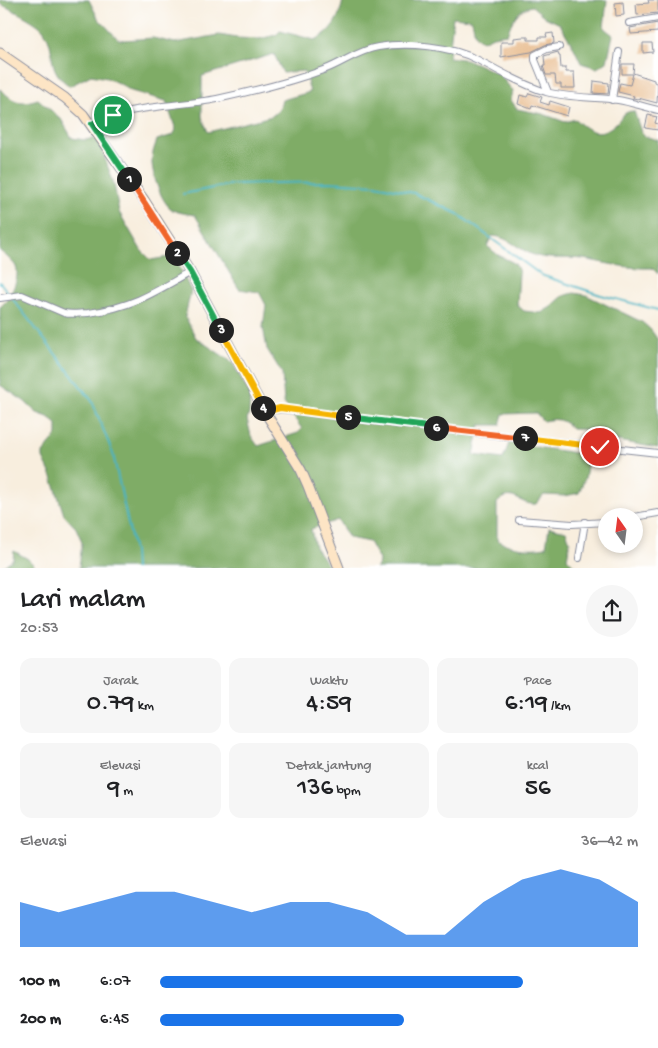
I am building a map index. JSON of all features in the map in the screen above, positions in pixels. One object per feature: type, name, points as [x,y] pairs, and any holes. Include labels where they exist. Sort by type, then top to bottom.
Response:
[{"type":"street","points":[[628,23],[658,18]]},
{"type":"street","points":[[92,124],[125,112],[198,102],[264,88],[328,68],[370,49],[388,46],[448,49],[477,59],[506,76],[548,92],[612,100],[658,110]]},
{"type":"street","points":[[548,92],[534,55],[547,49],[559,47]]},
{"type":"street","points":[[612,100],[619,52]]},
{"type":"street","points":[[0,53],[65,98],[83,114],[92,124],[144,200],[190,272],[265,412],[300,470],[308,486],[339,568]]},
{"type":"street","points":[[0,298],[17,294],[64,314],[105,311],[126,306],[156,292],[190,272]]},
{"type":"street","points":[[265,412],[280,408],[395,424],[658,453]]},
{"type":"street","points":[[643,516],[658,513]]},
{"type":"street","points":[[518,520],[572,524],[598,522]]},
{"type":"street","points":[[579,558],[586,522]]},
{"type":"green space","points":[[0,0],[89,0],[98,18],[118,39],[153,38],[175,43],[219,35],[259,39],[276,35],[280,31],[315,40],[331,28],[340,12],[343,0],[607,0],[604,28],[613,35],[607,62],[597,68],[581,63],[560,24],[545,17],[532,6],[519,13],[513,20],[507,34],[493,36],[483,41],[475,35],[471,19],[453,17],[449,57],[468,60],[499,74],[513,91],[511,100],[517,109],[543,114],[565,122],[575,119],[589,130],[599,132],[615,124],[630,111],[634,111],[644,136],[658,140],[658,274],[652,268],[626,267],[583,259],[537,256],[509,241],[492,236],[487,246],[498,255],[514,263],[517,267],[519,273],[517,305],[524,311],[541,313],[563,296],[574,293],[586,295],[642,322],[658,340],[658,448],[612,440],[606,438],[603,430],[572,429],[566,423],[559,420],[543,421],[536,413],[503,414],[500,425],[480,425],[474,455],[503,459],[509,443],[589,455],[585,478],[579,493],[565,496],[544,495],[536,504],[530,504],[512,497],[507,497],[497,503],[497,540],[515,547],[540,548],[546,547],[549,527],[566,531],[570,542],[567,558],[576,568],[375,568],[378,566],[379,560],[369,542],[349,538],[338,520],[311,529],[315,547],[327,564],[327,568],[79,568],[82,543],[76,528],[64,515],[52,477],[43,458],[43,453],[57,435],[57,424],[48,417],[37,413],[24,401],[0,385],[0,307],[14,288],[17,270],[10,259],[0,251],[0,89],[17,101],[26,102],[38,99],[61,119],[72,138],[85,140],[95,138],[99,142],[114,184],[119,212],[141,250],[151,260],[174,256],[191,291],[185,316],[196,338],[232,362],[250,395],[247,419],[251,436],[258,446],[298,433],[302,429],[284,403],[282,373],[267,349],[263,327],[266,305],[259,292],[239,289],[195,215],[177,212],[170,208],[158,188],[152,165],[152,157],[157,140],[173,135],[176,130],[166,101],[131,91],[107,78],[91,75],[70,86],[62,80],[54,67],[50,46],[44,31],[24,16],[0,4]],"holes":[[[274,54],[283,73],[304,71],[310,92],[282,100],[279,110],[272,116],[208,132],[202,117],[202,76]]]},
{"type":"green space","points":[[14,551],[28,559],[37,568],[1,568],[13,559]]},
{"type":"building","points":[[648,0],[658,0],[658,13],[637,15],[636,4],[649,3]]},
{"type":"building","points":[[623,2],[624,15],[616,16],[615,3]]},
{"type":"building","points":[[658,23],[658,32],[631,34],[630,28]]},
{"type":"building","points":[[553,33],[554,43],[531,52],[501,57],[501,42],[514,42],[514,38],[523,37],[528,37],[528,40],[539,40],[539,37],[547,37],[546,34]]},
{"type":"building","points":[[643,43],[652,43],[653,52],[643,53]]},
{"type":"building","points":[[558,52],[561,68],[566,68],[566,72],[574,72],[575,88],[561,88],[561,84],[556,84],[555,75],[546,75],[543,66],[545,66],[544,56]]},
{"type":"building","points":[[622,64],[634,64],[633,73],[654,80],[658,84],[657,103],[633,98],[634,96],[618,92],[620,83],[630,85],[633,74],[622,74]]},
{"type":"building","points":[[594,81],[609,83],[608,94],[593,93]]},
{"type":"building","points":[[529,93],[542,97],[540,102],[549,105],[550,101],[569,107],[567,116],[532,105],[531,109],[518,104],[520,95],[527,97]]},
{"type":"building","points":[[648,115],[657,117],[655,123],[658,124],[658,130],[645,128]]},
{"type":"waterway","points":[[183,194],[233,184],[330,182],[376,185],[414,193],[458,214],[541,275],[601,295],[658,310]]},
{"type":"waterway","points":[[0,282],[9,294]]},
{"type":"waterway","points":[[12,298],[92,401],[113,454],[134,551],[135,568]]},
{"type":"route","points":[[113,115],[92,124],[190,272],[265,412],[280,408],[395,424],[600,447]]}]
